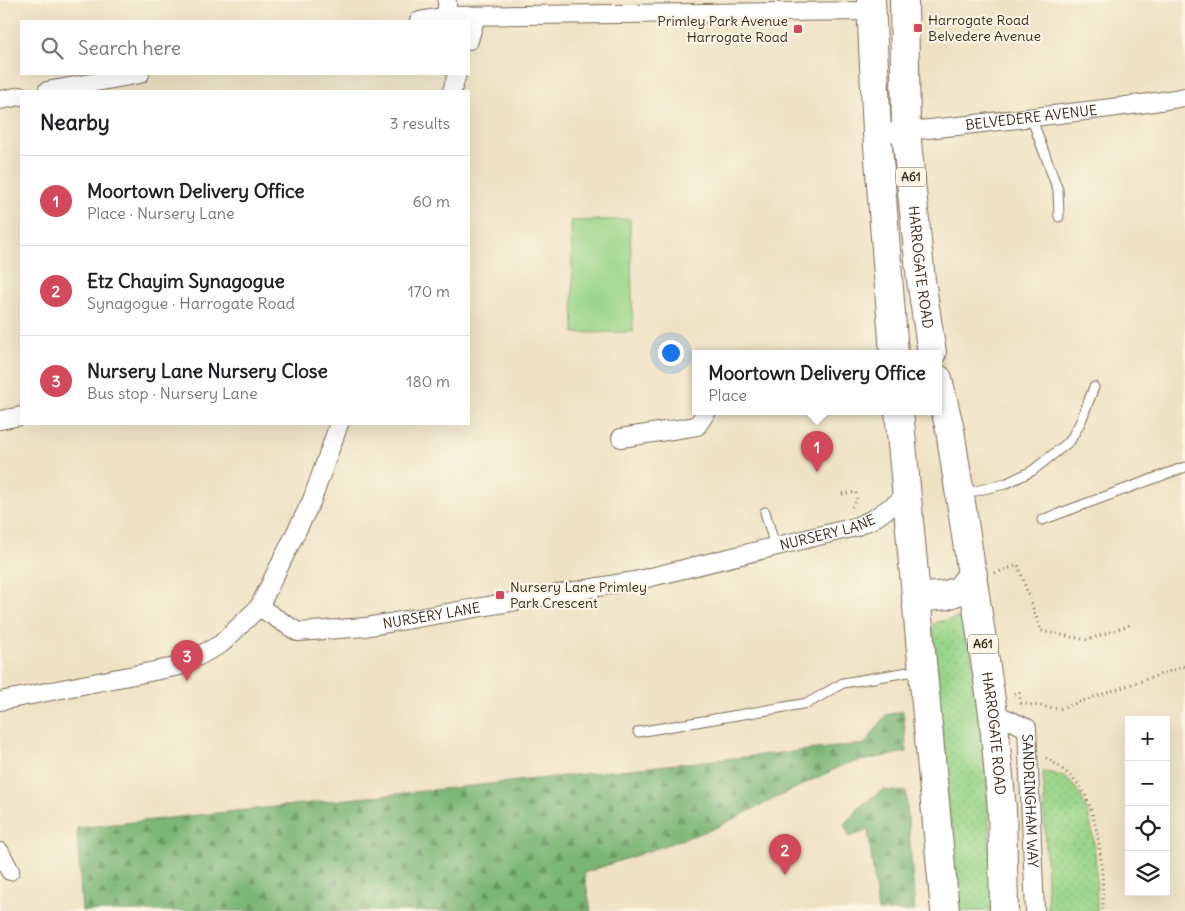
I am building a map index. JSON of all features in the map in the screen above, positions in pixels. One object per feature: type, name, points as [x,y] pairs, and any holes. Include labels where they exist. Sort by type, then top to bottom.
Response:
[{"type":"highway","name":"HARROGATE ROAD","points":[[904,0],[906,132],[921,280],[932,350]]},
{"type":"highway","name":"A61","points":[[871,6],[877,133],[894,350]]},
{"type":"highway","name":"HARROGATE ROAD","points":[[942,396],[950,430],[993,713],[1002,809],[1004,911]]},
{"type":"highway","points":[[899,415],[945,911]]},
{"type":"highway","points":[[904,463],[914,441],[913,415]]},
{"type":"highway","points":[[916,598],[947,595],[960,590],[973,574]]},
{"type":"street","points":[[421,20],[447,8],[476,17],[871,6]]},
{"type":"street","points":[[470,37],[476,17]]},
{"type":"street","points":[[52,90],[135,75]]},
{"type":"street","points":[[452,90],[458,75]]},
{"type":"street","points":[[0,100],[20,96]]},
{"type":"street","name":"BELVEDERE AVENUE","points":[[877,133],[906,132],[1147,104],[1185,97]]},
{"type":"street","points":[[621,438],[697,426],[704,415]]},
{"type":"street","points":[[0,420],[20,416]]},
{"type":"street","points":[[0,701],[180,666],[221,644],[259,608],[312,500],[340,425]]},
{"type":"street","name":"NURSERY LANE","points":[[259,608],[298,632],[365,627],[639,580],[855,526],[872,519],[907,496]]},
{"type":"street","name":"SANDRINGHAM WAY","points":[[993,713],[1027,728],[1035,911]]},
{"type":"street","points":[[0,852],[10,871]]},
{"type":"lane","points":[[1031,117],[1058,190],[1059,217]]},
{"type":"lane","points":[[960,495],[1005,484],[1032,471],[1070,441],[1081,421],[1094,387]]},
{"type":"lane","points":[[1042,520],[1185,468]]},
{"type":"lane","points":[[765,512],[775,546]]},
{"type":"lane","points":[[638,732],[808,702],[843,683],[922,670]]},
{"type":"path","points":[[1000,571],[1018,565],[1041,631],[1088,640],[1132,624]]},
{"type":"path","points":[[1021,703],[1059,710],[1185,666]]},
{"type":"path","points":[[1028,749],[1059,764],[1084,793],[1098,836],[1103,911]]},
{"type":"green space","points":[[630,219],[633,332],[574,333],[571,221]]},
{"type":"green space","points":[[957,618],[963,621],[967,631],[985,732],[993,911],[958,911],[932,625],[937,622]]},
{"type":"green space","points":[[903,711],[907,752],[845,764],[713,829],[584,873],[591,911],[82,911],[77,828],[865,744],[886,715]]},
{"type":"green space","points":[[1043,772],[1065,778],[1076,789],[1084,803],[1090,821],[1093,840],[1097,911],[1048,911]]},
{"type":"green space","points":[[883,790],[906,792],[915,911],[878,911],[868,830],[850,837],[844,824],[864,803]]},
{"type":"place","name":"Harrogate Road Belvedere Avenue","points":[[918,28]]},
{"type":"place","name":"Primley Park Avenue Harrogate Road","points":[[798,29]]},
{"type":"place","name":"Moortown Delivery Office","points":[[817,472]]},
{"type":"place","name":"Nursery Lane Primley Park Crescent","points":[[500,595]]},
{"type":"place","name":"Nursery Lane Nursery Close","points":[[187,681]]},
{"type":"place","name":"Etz Chayim Synagogue","points":[[785,875]]}]
